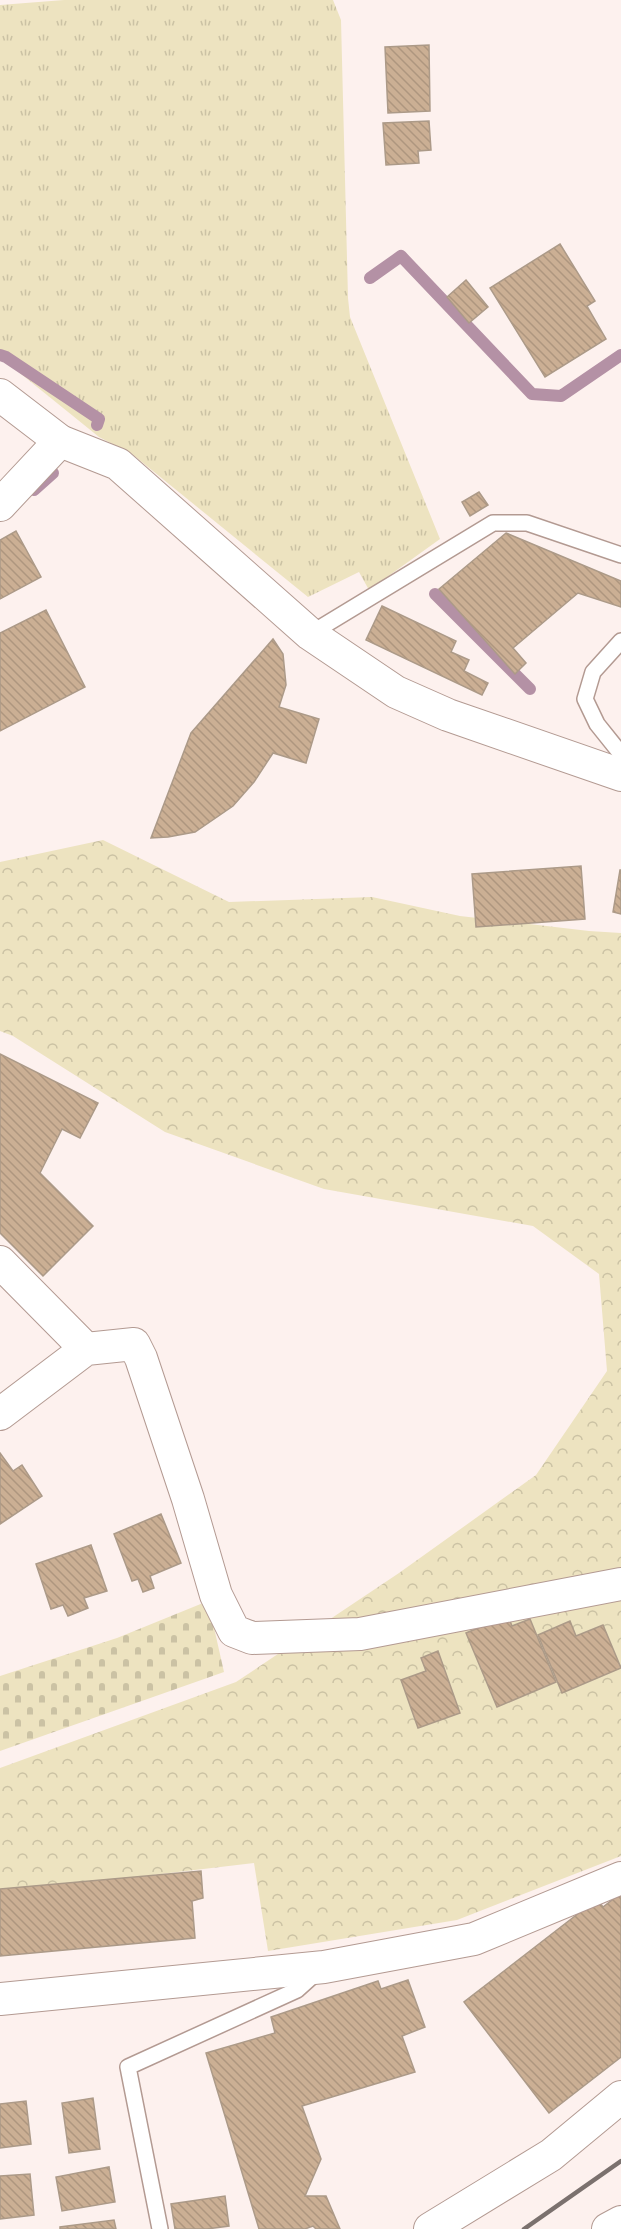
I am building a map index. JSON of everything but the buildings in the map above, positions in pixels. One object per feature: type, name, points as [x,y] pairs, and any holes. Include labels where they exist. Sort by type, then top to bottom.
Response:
[{"type":"street","points":[[0,395],[60,441],[118,464],[310,634],[396,693],[448,715],[621,776]]},
{"type":"street","points":[[0,505],[60,441]]},
{"type":"street","points":[[0,1262],[86,1349]]},
{"type":"street","points":[[0,1414],[86,1349],[134,1344],[141,1358],[185,1489],[216,1595],[234,1631],[252,1638],[360,1634],[621,1584]]},
{"type":"street","points":[[0,1999],[324,1966],[474,1939],[621,1878]]},
{"type":"street","points":[[430,2229],[551,2155],[621,2097]]},
{"type":"street","points":[[608,2229],[621,2222]]},
{"type":"lane","points":[[310,634],[493,523],[526,523],[621,555]]},
{"type":"lane","points":[[621,640],[593,672],[585,699],[597,724],[621,754]]},
{"type":"lane","points":[[160,2229],[128,2067],[297,1990],[324,1966]]},
{"type":"green space","points":[[64,0],[333,0],[341,20],[350,317],[440,539],[369,590],[359,572],[308,597],[132,454],[99,437],[0,357],[0,5]]},
{"type":"green space","points":[[103,840],[229,902],[372,897],[460,916],[621,933],[621,1856],[457,1920],[268,1951],[254,1863],[0,1893],[0,1768],[236,1682],[399,1573],[536,1475],[607,1371],[599,1274],[533,1226],[324,1189],[165,1132],[13,1036],[0,1031],[0,862]]},
{"type":"green space","points":[[208,1601],[224,1672],[0,1751],[0,1676],[117,1638]]},
{"type":"waterway","points":[[370,278],[401,256],[532,394],[561,396],[621,355]]},
{"type":"waterway","points":[[0,355],[99,419],[97,425]]},
{"type":"waterway","points":[[34,490],[53,473]]},
{"type":"waterway","points":[[435,594],[530,689]]},
{"type":"railway","points":[[524,2229],[621,2161]]}]
